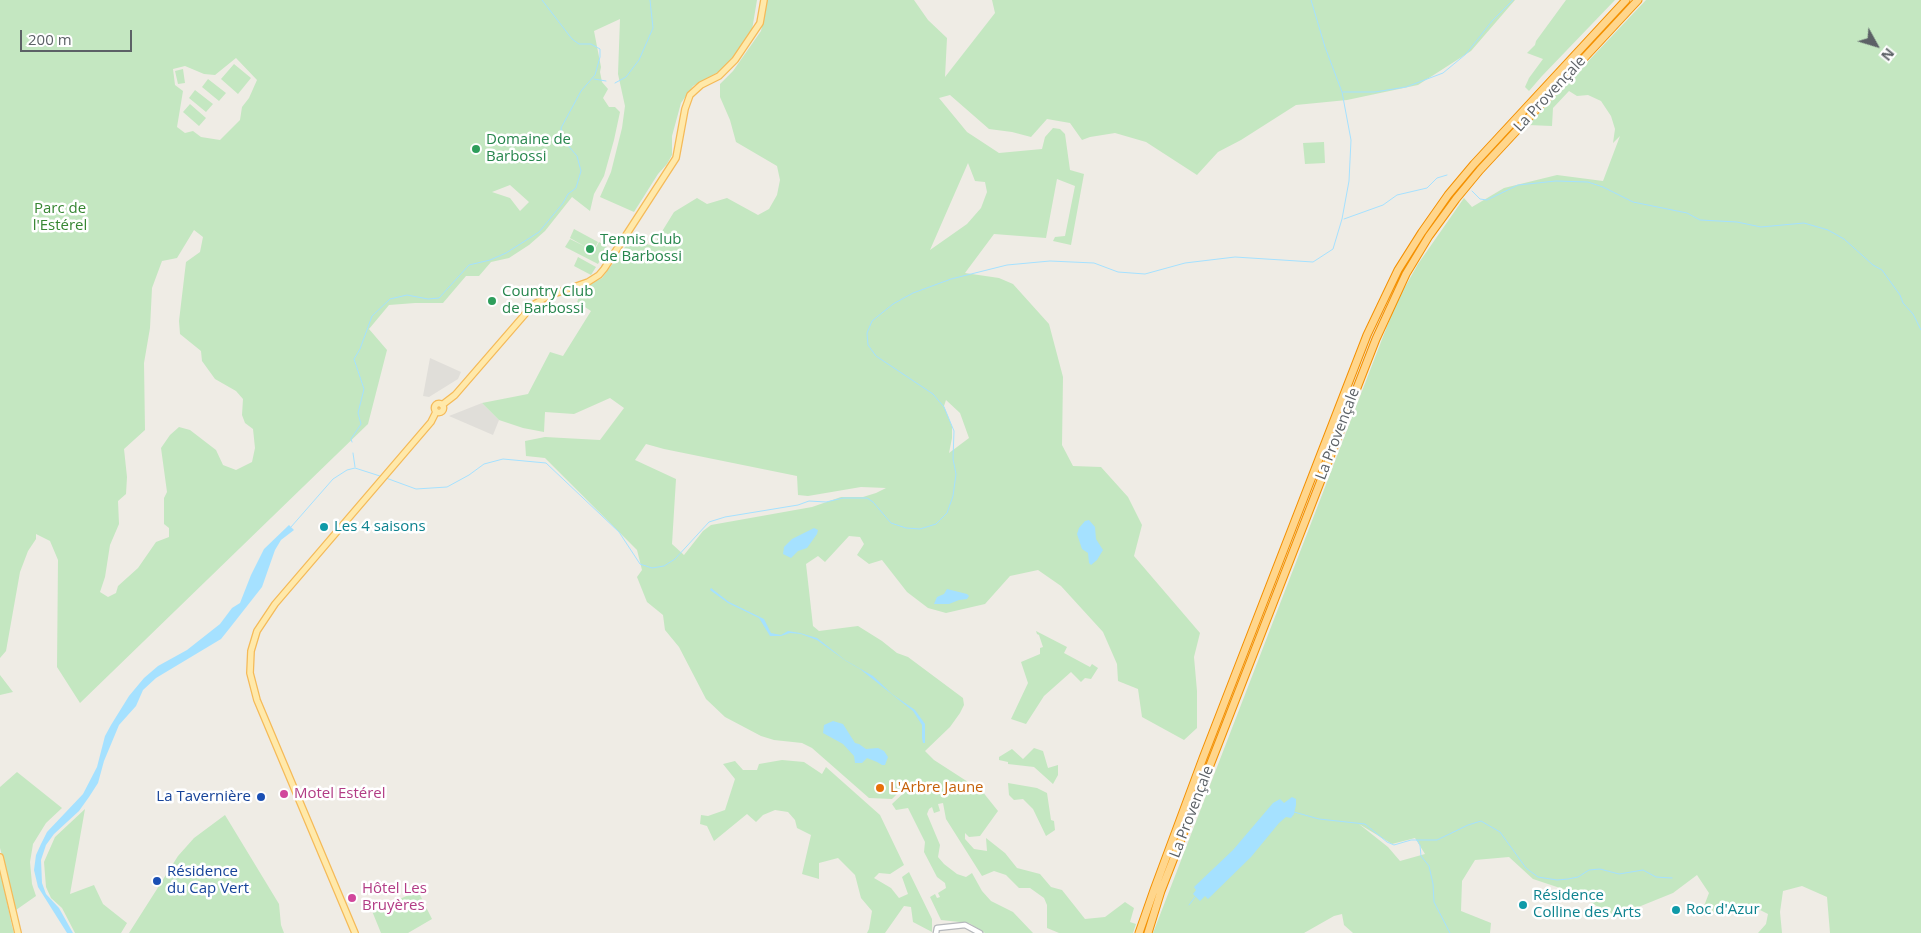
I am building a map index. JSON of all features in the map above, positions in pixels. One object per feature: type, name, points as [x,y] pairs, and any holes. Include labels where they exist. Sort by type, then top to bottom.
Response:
[{"type":"highway","name":"La Provençale","points":[[1139,933],[1200,767],[1367,335],[1398,270],[1448,194],[1626,0]]},
{"type":"highway","name":"La Provençale","points":[[1148,933],[1161,891],[1376,339],[1406,274],[1429,236],[1480,170],[1638,0]]},
{"type":"main road","points":[[355,933],[257,700],[251,681],[250,660],[252,643],[266,615],[431,422],[436,412],[434,409],[435,405],[442,405],[455,395],[533,305],[548,296],[588,282],[599,275],[604,269],[676,158],[685,109],[690,95],[701,85],[719,76],[735,60],[760,23],[764,0]]},
{"type":"main road","points":[[0,857],[18,933]]},
{"type":"street","points":[[936,931],[965,926],[980,933]]},
{"type":"shaded area","points":[[430,358],[461,372],[458,379],[429,397],[423,396]]},
{"type":"shaded area","points":[[482,403],[499,420],[493,435],[449,416]]},
{"type":"green space","name":"Parc de l'Estérel","points":[[0,0],[757,0],[752,30],[724,69],[693,86],[681,103],[672,136],[672,155],[634,212],[600,197],[611,172],[622,128],[625,106],[618,74],[620,19],[594,31],[602,82],[608,89],[603,98],[609,107],[615,107],[620,112],[604,176],[594,194],[590,211],[572,197],[545,231],[529,245],[509,258],[491,262],[479,276],[466,276],[443,303],[389,305],[369,329],[387,350],[368,424],[80,703],[57,667],[58,560],[50,541],[36,534],[36,539],[28,551],[20,572],[6,651],[0,658]],"holes":[[[236,58],[257,80],[249,98],[242,107],[240,120],[220,140],[201,137],[193,131],[185,133],[177,127],[183,91],[175,85],[173,69],[185,66],[204,74],[215,75]],[[510,185],[529,202],[520,211],[510,198],[492,192]],[[194,230],[203,237],[200,252],[186,262],[179,321],[180,334],[201,351],[202,361],[215,379],[236,391],[243,399],[242,415],[245,423],[253,429],[255,448],[252,462],[236,470],[223,465],[216,450],[190,430],[179,427],[170,435],[161,448],[167,492],[164,498],[164,524],[169,528],[169,537],[156,542],[138,568],[118,586],[116,593],[108,597],[100,592],[105,577],[110,545],[119,524],[118,501],[126,494],[127,477],[124,449],[145,430],[144,363],[150,328],[152,288],[162,261],[177,258]]]},
{"type":"green space","points":[[767,0],[914,0],[928,20],[947,38],[945,77],[995,13],[992,0],[1515,0],[1471,51],[1418,85],[1347,100],[1296,105],[1241,140],[1218,152],[1197,175],[1146,142],[1115,133],[1082,140],[1070,123],[1047,119],[1031,137],[989,129],[950,95],[939,98],[967,132],[999,153],[1042,149],[1045,137],[1053,128],[1060,129],[1065,134],[1070,170],[1084,174],[1071,245],[1053,241],[1055,237],[1065,236],[1075,186],[1057,179],[1046,238],[994,234],[965,273],[999,278],[1013,284],[1049,324],[1063,377],[1062,445],[1073,466],[1101,467],[1128,497],[1142,525],[1134,556],[1200,633],[1194,657],[1197,691],[1197,728],[1184,740],[1142,717],[1138,689],[1118,681],[1117,664],[1103,632],[1061,586],[1038,570],[1010,576],[985,604],[946,613],[928,608],[907,592],[882,560],[869,564],[857,555],[864,544],[860,537],[849,536],[825,562],[818,556],[806,564],[813,626],[819,631],[858,626],[897,653],[908,657],[963,698],[964,705],[950,727],[925,751],[934,760],[982,791],[998,811],[980,836],[969,837],[965,833],[965,839],[974,849],[987,851],[986,838],[1005,853],[1017,868],[1040,874],[1051,887],[1062,890],[1085,919],[1105,917],[1125,902],[1134,908],[1130,922],[1136,924],[1133,933],[1059,933],[1047,928],[1047,905],[1044,898],[1030,888],[1019,888],[1006,875],[994,871],[982,876],[946,819],[943,803],[938,804],[940,811],[934,813],[932,807],[927,814],[940,845],[938,857],[957,874],[966,877],[972,873],[982,891],[991,901],[1013,912],[1033,933],[985,933],[969,923],[941,920],[930,897],[935,894],[937,898],[940,897],[938,893],[946,888],[945,883],[937,877],[924,852],[925,842],[908,808],[896,810],[892,804],[912,785],[908,783],[892,799],[869,798],[812,748],[802,743],[774,740],[761,736],[725,717],[706,699],[679,647],[665,630],[663,615],[647,602],[637,577],[642,570],[637,550],[545,458],[526,456],[525,441],[545,437],[600,440],[624,408],[610,398],[574,414],[545,412],[544,432],[523,428],[499,420],[482,403],[528,394],[550,352],[563,356],[591,311],[577,302],[584,287],[602,278],[631,239],[653,246],[674,212],[697,198],[707,204],[727,198],[758,215],[769,209],[777,195],[780,180],[777,166],[736,142],[730,120],[720,97],[720,84],[733,71],[761,31]],"holes":[[[968,163],[975,181],[985,182],[987,192],[981,208],[967,224],[930,250]],[[946,400],[960,413],[969,438],[949,453],[952,426],[944,406]],[[646,444],[797,476],[798,495],[808,496],[861,487],[886,488],[863,497],[841,497],[812,507],[711,525],[703,531],[684,555],[672,544],[676,479],[635,460]]]},
{"type":"green space","points":[[1566,0],[1615,0],[1529,91],[1525,87],[1529,78],[1543,59],[1527,53],[1535,45]]},
{"type":"green space","points":[[1646,0],[1921,0],[1921,933],[1830,933],[1827,897],[1802,886],[1783,891],[1780,912],[1782,933],[1758,933],[1766,924],[1768,914],[1758,909],[1701,914],[1709,893],[1697,875],[1673,893],[1626,912],[1608,914],[1581,895],[1533,879],[1509,857],[1475,860],[1462,881],[1461,911],[1491,923],[1490,933],[1353,933],[1344,925],[1342,914],[1334,916],[1304,933],[1153,933],[1396,303],[1418,264],[1464,198],[1472,207],[1504,188],[1557,175],[1603,181],[1620,136],[1613,143],[1615,129],[1611,116],[1601,101],[1588,95],[1577,96],[1569,91],[1553,108],[1552,126],[1528,125]],"holes":[[[1359,824],[1392,844],[1415,838],[1425,854],[1400,861],[1388,847]]]},
{"type":"green space","points":[[234,64],[251,78],[238,94],[221,79]]},
{"type":"green space","points":[[183,69],[185,83],[178,84],[175,71]]},
{"type":"green space","points":[[208,79],[226,93],[219,101],[202,87]]},
{"type":"green space","points":[[195,90],[213,104],[206,112],[189,98]]},
{"type":"green space","points":[[190,104],[206,118],[199,126],[183,112]]},
{"type":"green space","points":[[1324,142],[1325,163],[1305,164],[1303,143]]},
{"type":"green space","points":[[574,229],[598,242],[590,258],[599,242],[607,247],[598,264],[565,247],[570,239],[586,247],[570,238]]},
{"type":"green space","points":[[578,257],[596,267],[591,275],[574,266]]},
{"type":"green space","points":[[1036,631],[1067,647],[1064,653],[1090,667],[1092,664],[1098,668],[1091,679],[1085,678],[1081,682],[1071,672],[1044,696],[1026,724],[1011,719],[1028,683],[1021,662],[1040,654],[1040,648],[1043,647]]},
{"type":"green space","points":[[0,675],[13,692],[0,695]]},
{"type":"green space","points":[[1034,748],[1043,751],[1048,768],[1058,765],[1058,775],[1053,784],[1034,767],[1008,764],[1008,762],[999,760],[999,757],[1012,749],[1023,759]]},
{"type":"green space","points":[[782,760],[804,762],[822,774],[826,767],[880,815],[904,865],[890,874],[879,873],[874,878],[891,888],[899,898],[908,894],[902,877],[909,872],[932,919],[932,932],[913,922],[911,907],[904,906],[885,933],[867,933],[872,911],[861,898],[855,875],[838,858],[819,863],[819,879],[802,874],[811,835],[797,828],[795,820],[788,812],[775,810],[763,815],[756,822],[747,814],[714,841],[707,826],[700,824],[701,815],[708,816],[725,810],[735,779],[723,764],[735,761],[743,770],[757,770],[759,764]]},
{"type":"green space","points":[[17,772],[62,808],[46,823],[33,844],[30,862],[32,884],[36,896],[16,910],[0,848],[0,787]]},
{"type":"green space","points":[[1008,783],[1037,788],[1047,793],[1051,820],[1054,821],[1055,830],[1046,836],[1033,809],[1023,799],[1014,800],[1009,795]]},
{"type":"green space","points":[[85,809],[70,894],[94,885],[103,904],[127,923],[121,933],[75,933],[62,908],[51,898],[46,887],[44,862],[55,837]]},
{"type":"green space","points":[[225,815],[279,904],[281,925],[284,933],[129,933],[178,856],[194,838]]},
{"type":"green space","points":[[0,869],[12,926],[14,933],[0,933]]},
{"type":"green space","points":[[418,891],[432,919],[408,933],[381,933],[372,911]]},
{"type":"water","points":[[1089,520],[1095,527],[1096,539],[1103,550],[1097,560],[1091,565],[1088,553],[1082,549],[1077,534],[1085,521]]},
{"type":"water","points":[[289,525],[294,530],[281,540],[275,550],[262,587],[221,639],[156,678],[143,690],[136,706],[119,725],[104,761],[98,783],[79,811],[54,834],[46,845],[41,860],[42,883],[46,894],[59,908],[73,933],[67,933],[38,887],[34,870],[36,855],[47,832],[83,794],[97,767],[105,736],[129,696],[144,678],[158,666],[187,650],[220,624],[232,608],[240,603],[264,549]]},
{"type":"water","points":[[814,528],[818,530],[817,534],[807,548],[798,551],[791,558],[783,554],[784,547],[792,539]]},
{"type":"water","points":[[711,588],[729,602],[764,619],[771,633],[781,635],[788,631],[800,633],[817,638],[845,660],[873,676],[892,694],[915,710],[925,724],[925,743],[923,743],[922,738],[922,725],[913,711],[860,669],[846,661],[817,640],[801,634],[790,633],[781,636],[770,636],[759,618],[728,603],[710,590]]},
{"type":"water","points":[[947,589],[969,596],[967,599],[949,604],[934,604],[937,597],[944,594]]},
{"type":"water","points":[[833,721],[843,724],[855,743],[866,749],[878,748],[884,751],[888,757],[885,765],[867,758],[862,763],[855,763],[854,756],[843,744],[823,733],[824,725]]},
{"type":"water","points":[[1292,797],[1296,799],[1296,805],[1291,818],[1286,817],[1279,823],[1251,857],[1208,899],[1205,896],[1200,901],[1193,894],[1196,890],[1194,887],[1233,850],[1273,803],[1280,799],[1284,803]]},
{"type":"waterway","points":[[352,442],[351,439],[361,424],[358,413],[364,389],[354,359],[360,349],[372,316],[390,299],[407,295],[428,299],[439,298],[469,265],[490,260],[506,253],[539,232],[568,194],[576,188],[581,171],[577,156],[565,142],[561,128],[581,91],[595,75],[600,57],[600,49],[591,44],[579,44],[572,39],[542,0]]},
{"type":"waterway","points":[[615,83],[626,77],[639,60],[653,28],[650,0]]},
{"type":"waterway","points":[[386,478],[416,489],[447,487],[484,464],[503,459],[546,463],[619,532],[640,564],[652,568],[664,566],[675,559],[709,522],[725,517],[798,505],[809,501],[826,502],[843,498],[867,498],[873,502],[891,523],[906,528],[920,529],[936,524],[947,513],[953,496],[956,474],[953,459],[954,431],[944,407],[933,394],[876,356],[868,345],[867,333],[872,321],[893,304],[913,293],[951,279],[1007,265],[1050,261],[1094,263],[1118,272],[1145,274],[1185,263],[1235,257],[1313,262],[1333,249],[1342,219],[1349,181],[1351,140],[1342,92],[1325,47],[1311,0]]},
{"type":"waterway","points":[[1343,92],[1375,92],[1406,87],[1443,73],[1466,54],[1492,21],[1513,0]]},
{"type":"waterway","points":[[594,79],[606,81]]},
{"type":"waterway","points":[[1344,219],[1383,205],[1397,195],[1427,188],[1437,178],[1447,175]]},
{"type":"waterway","points":[[1472,191],[1480,199],[1487,200],[1518,185],[1556,181],[1588,182],[1603,187],[1633,202],[1687,213],[1700,220],[1737,222],[1761,227],[1804,223],[1828,230],[1844,239],[1873,265],[1882,270],[1900,295],[1903,303],[1913,314],[1921,330]]},
{"type":"waterway","points":[[353,453],[355,467]]},
{"type":"waterway","points":[[291,527],[333,479],[347,470],[355,468],[383,477]]},
{"type":"waterway","points":[[1294,812],[1319,819],[1365,824],[1387,842],[1394,845],[1417,840],[1420,845],[1421,856],[1429,866],[1434,902],[1450,933]]},
{"type":"waterway","points":[[1417,840],[1437,840],[1481,821],[1500,832],[1526,868],[1538,877],[1557,880],[1568,879],[1578,877],[1589,870],[1600,869],[1619,874],[1643,870],[1656,877],[1672,878]]},
{"type":"waterway","points":[[1189,905],[1195,897]]},
{"type":"place","name":"Domaine de Barbossi","points":[[476,149]]},
{"type":"place","name":"Tennis Club de Barbossi","points":[[590,249]]},
{"type":"place","name":"Country Club de Barbossi","points":[[492,301]]},
{"type":"place","name":"Les 4 saisons","points":[[324,527]]},
{"type":"place","name":"L'Arbre Jaune","points":[[880,788]]},
{"type":"place","name":"Motel Estérel","points":[[284,794]]},
{"type":"place","name":"La Tavernière","points":[[261,797]]},
{"type":"place","name":"Résidence du Cap Vert","points":[[157,881]]},
{"type":"place","name":"Hôtel Les Bruyères","points":[[352,898]]},
{"type":"place","name":"Résidence Colline des Arts","points":[[1523,905]]},
{"type":"place","name":"Roc d'Azur","points":[[1676,910]]}]
